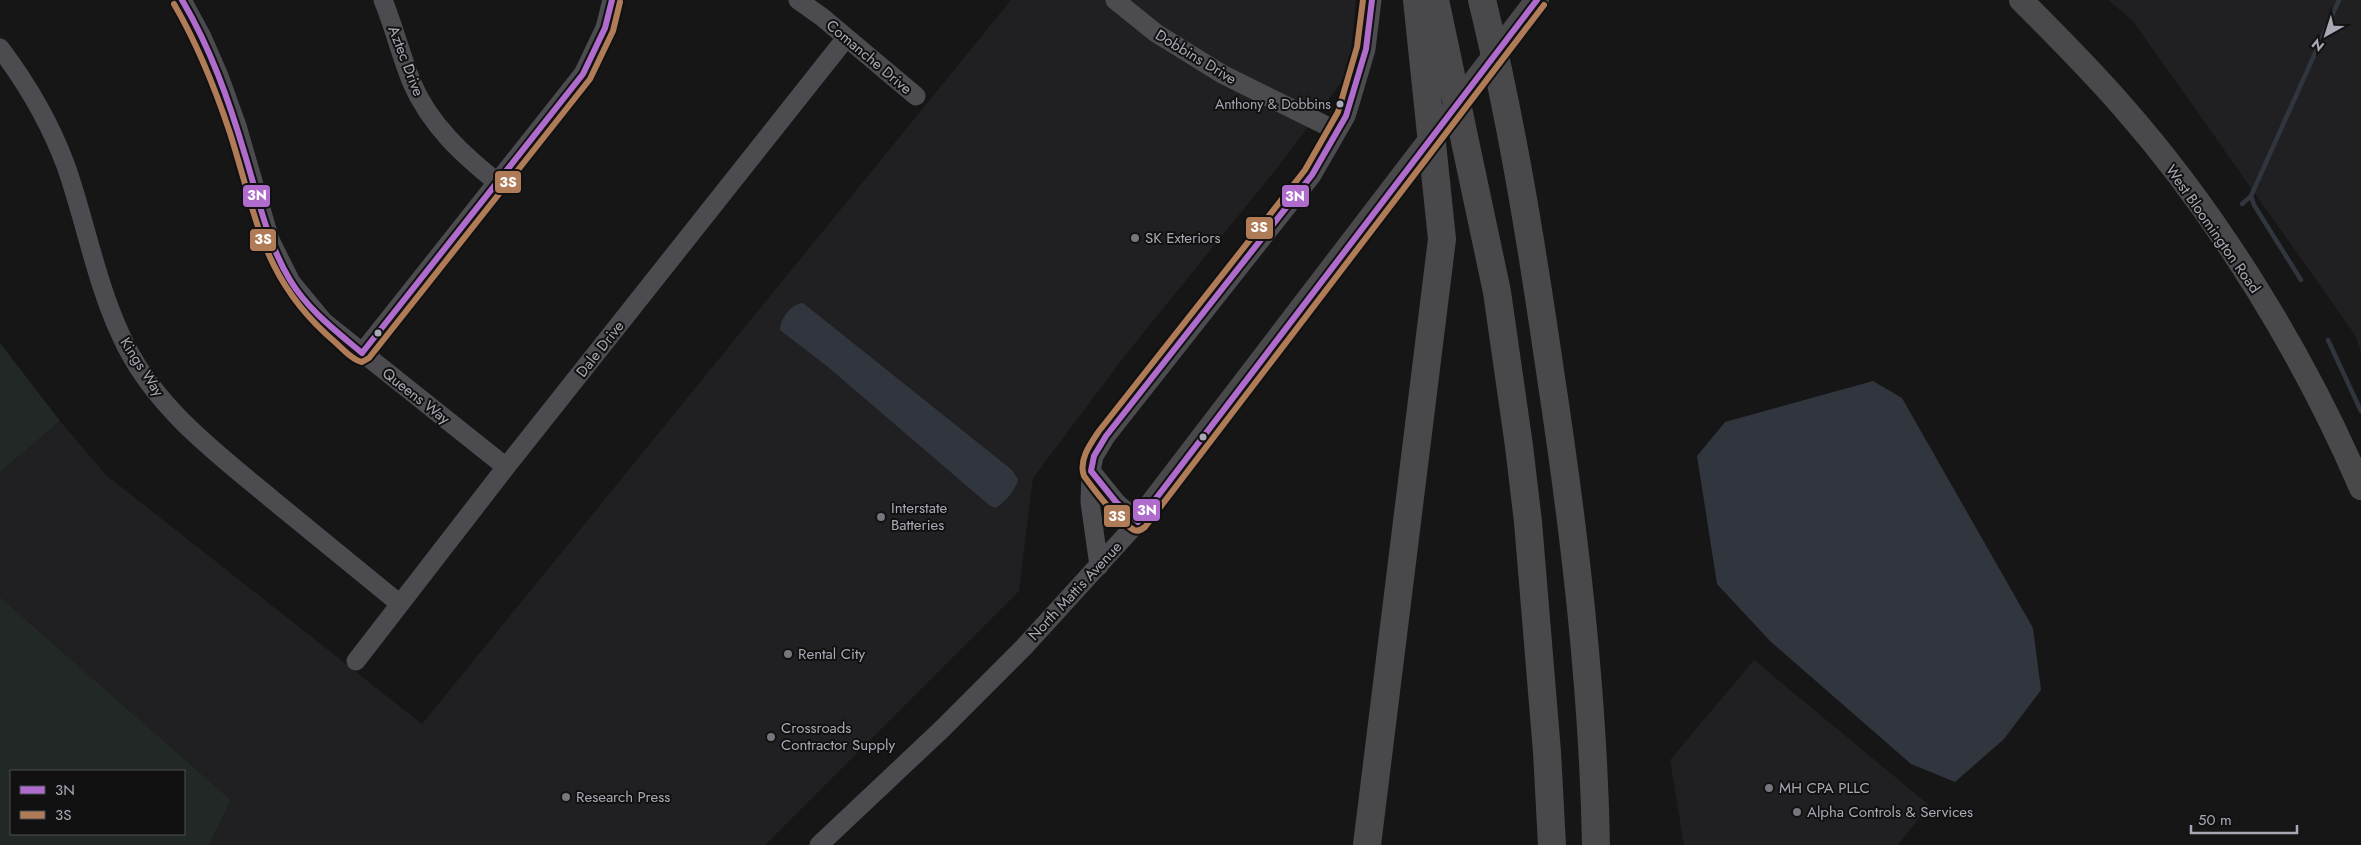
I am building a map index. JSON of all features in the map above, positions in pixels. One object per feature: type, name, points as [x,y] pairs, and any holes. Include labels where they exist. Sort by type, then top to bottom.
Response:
[{"type":"highway","points":[[1367,845],[1442,239],[1417,0]]},
{"type":"highway","points":[[1435,0],[1496,292],[1519,446],[1530,541],[1547,752],[1552,845]]},
{"type":"highway","points":[[1482,0],[1520,182],[1563,452],[1579,599],[1595,802],[1596,845]]},
{"type":"highway","points":[[1595,802],[1601,845]]},
{"type":"main road","name":"West Bloomington Road","points":[[2021,0],[2124,108],[2166,159],[2224,239],[2256,289],[2309,383],[2361,488]]},
{"type":"main road","name":"North Mattis Avenue","points":[[1138,522],[1536,1]]},
{"type":"street","name":"Queens Way","points":[[182,0],[202,37],[219,76],[270,240],[281,264],[308,305],[324,322],[506,467]]},
{"type":"street","name":"Aztec Drive","points":[[383,0],[412,82],[422,103],[438,128],[454,146],[498,183]]},
{"type":"street","points":[[362,353],[583,74],[605,28],[612,0]]},
{"type":"street","name":"Comanche Drive","points":[[798,0],[916,96]]},
{"type":"street","name":"Dobbins Drive","points":[[1115,0],[1156,33],[1222,74],[1338,131]]},
{"type":"street","points":[[1100,566],[1090,502],[1091,471],[1094,456],[1106,436],[1312,175],[1346,116],[1358,81],[1366,49],[1372,0]]},
{"type":"street","name":"Dale Drive","points":[[356,661],[506,467],[846,38]]},
{"type":"street","name":"Kings Way","points":[[0,48],[36,100],[52,132],[66,167],[104,293],[128,348],[150,383],[175,414],[207,445],[400,604]]},
{"type":"street","points":[[1091,471],[1116,502],[1138,522]]},
{"type":"street","name":"North Mattis Avenue","points":[[818,845],[941,730],[1024,647],[1100,566],[1138,522]]},
{"type":"shaded area","points":[[1011,0],[1356,0],[1349,72],[1277,168],[1127,353],[1033,478],[1019,591],[765,845],[209,845],[231,800],[0,597],[0,472],[60,421],[106,475],[422,724]]},
{"type":"shaded area","points":[[2108,0],[2361,0],[2361,352],[2355,335],[2133,21]]},
{"type":"shaded area","points":[[803,303],[1012,470],[1018,479],[1013,491],[999,506],[995,508],[989,505],[828,367],[780,330],[782,321],[790,309]]},
{"type":"shaded area","points":[[0,343],[60,421],[0,472]]},
{"type":"shaded area","points":[[1873,381],[1902,398],[2033,628],[2041,690],[2004,739],[1955,782],[1911,764],[1770,641],[1717,584],[1697,456],[1725,422]]},
{"type":"shaded area","points":[[0,597],[231,800],[209,845],[0,845]]},
{"type":"shaded area","points":[[1754,660],[1929,805],[1898,845],[1684,845],[1670,760]]},
{"type":"waterway","points":[[2242,204],[2251,196],[2339,0]]},
{"type":"waterway","points":[[2251,196],[2254,205],[2301,280]]},
{"type":"waterway","points":[[2328,340],[2361,411]]},
{"type":"transit line","name":"3N","points":[[182,0],[202,37],[226,95],[264,219],[282,265],[305,301],[362,353],[583,74],[605,28],[612,0]]},
{"type":"transit line","name":"3S","points":[[1363,0],[1357,47],[1338,112],[1305,170],[1099,431],[1086,452],[1083,464],[1084,476],[1114,513],[1134,530],[1137,531],[1145,527],[1544,5]]},
{"type":"transit line","name":"3N","points":[[1372,0],[1366,49],[1346,116],[1312,175],[1106,436],[1094,456],[1091,471],[1116,502],[1138,522],[1537,0]]},
{"type":"transit line","name":"3S","points":[[174,4],[191,35],[212,83],[230,133],[256,220],[265,246],[277,271],[292,295],[311,319],[347,354],[362,362],[369,358],[590,79],[613,31],[620,2]]},
{"type":"place","name":"Anthony & Dobbins","points":[[1340,104]]},
{"type":"place","name":"SK Exteriors","points":[[1135,238]]},
{"type":"place","name":"Interstate Batteries","points":[[881,517]]},
{"type":"place","name":"Rental City","points":[[788,654]]},
{"type":"place","name":"Crossroads Contractor Supply","points":[[771,737]]},
{"type":"place","name":"MH CPA PLLC","points":[[1769,788]]},
{"type":"place","name":"Research Press","points":[[566,797]]},
{"type":"place","name":"Alpha Controls & Services","points":[[1797,812]]}]
